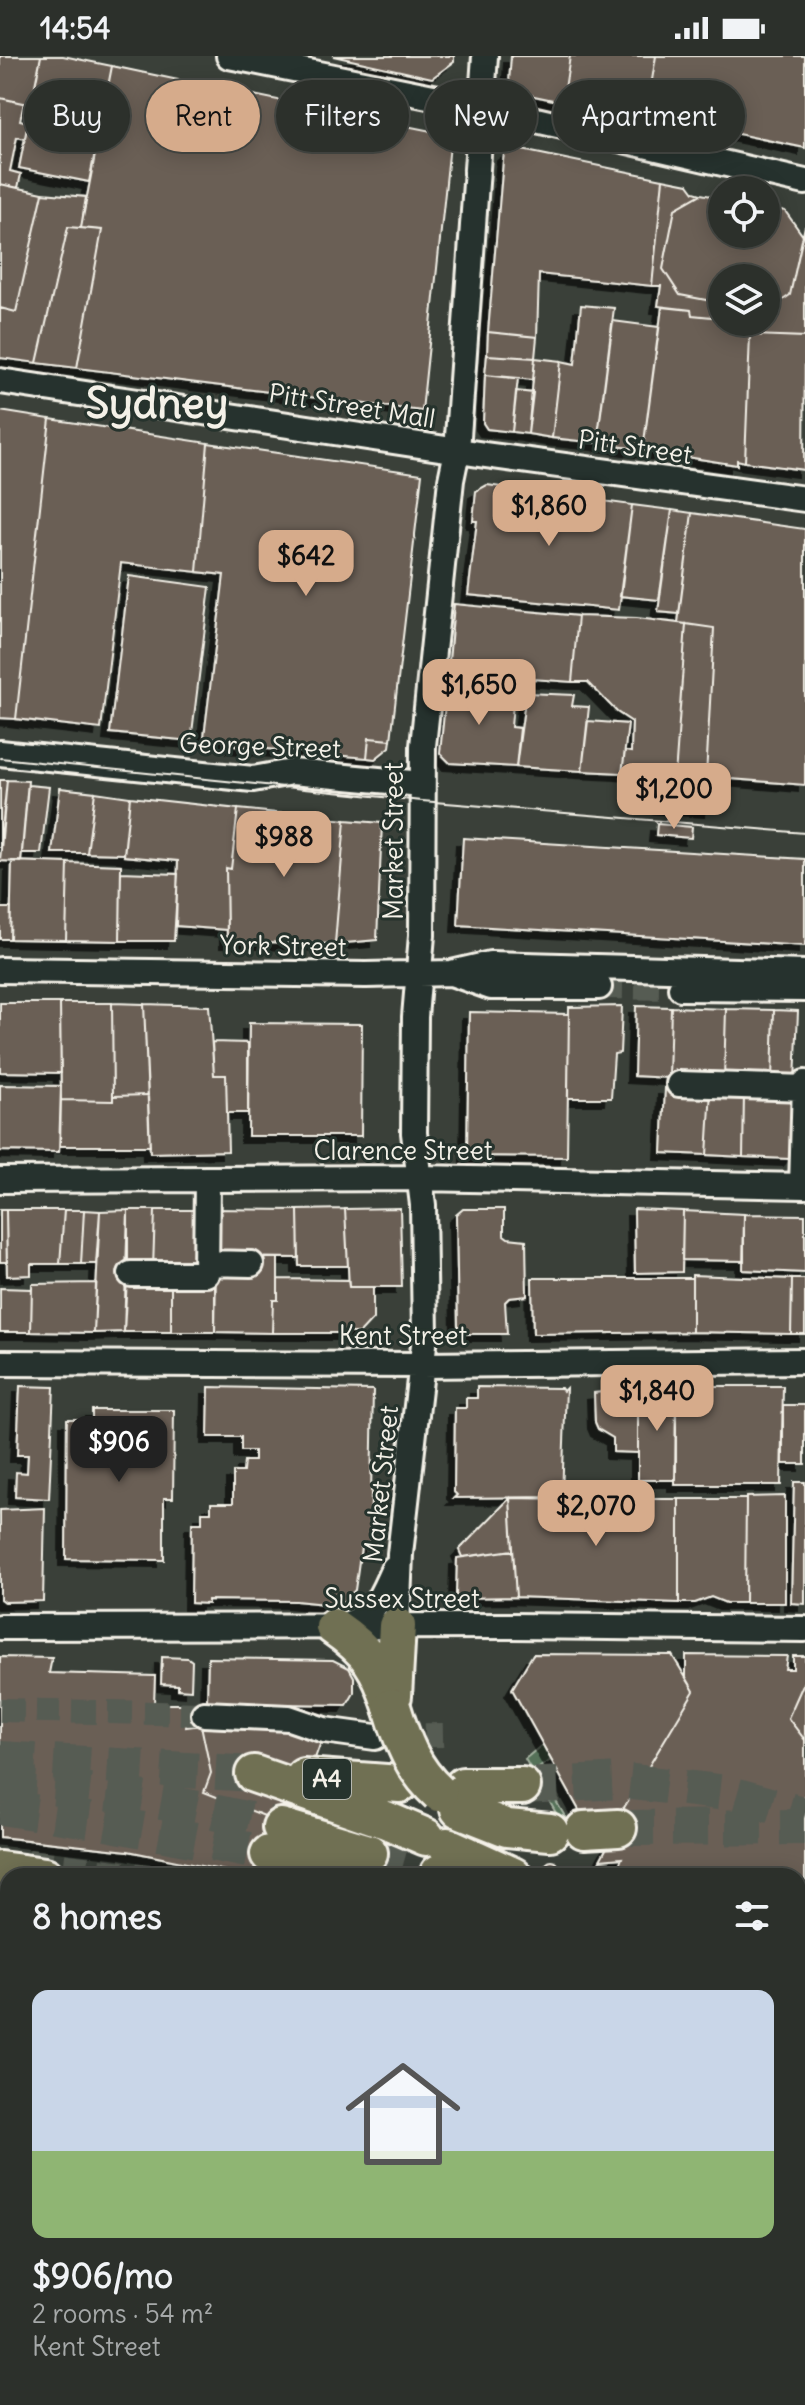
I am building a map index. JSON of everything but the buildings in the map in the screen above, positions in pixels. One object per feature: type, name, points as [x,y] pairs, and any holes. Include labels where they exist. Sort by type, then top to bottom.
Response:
[{"type":"highway","points":[[383,1722],[397,1626]]},
{"type":"highway","points":[[334,1627],[371,1657],[383,1679],[383,1722],[402,1741],[411,1758],[454,1796],[507,1828],[584,1830]]},
{"type":"highway","name":"A4","points":[[400,1784],[254,1774],[386,1820],[440,1858]]},
{"type":"highway","points":[[454,1796],[522,1786]]},
{"type":"highway","name":"A4","points":[[326,1868],[275,1841],[369,1853]]},
{"type":"highway","points":[[440,1858],[481,1868]]},
{"type":"street","points":[[229,56],[425,96]]},
{"type":"street","name":"Market Street","points":[[483,80],[485,56]]},
{"type":"street","points":[[537,120],[805,182]]},
{"type":"street","name":"Market Street","points":[[397,1626],[400,1554],[425,1336],[424,1217],[414,1133],[415,1017],[422,935],[423,746],[451,480],[457,451],[477,152]]},
{"type":"street","name":"Pitt Street Mall","points":[[0,381],[457,451]]},
{"type":"street","name":"Pitt Street","points":[[457,451],[805,499]]},
{"type":"street","name":"George Street","points":[[0,753],[253,779],[292,772],[422,784]]},
{"type":"street","name":"York Street","points":[[0,970],[419,974],[451,973],[490,964],[805,973]]},
{"type":"street","points":[[451,973],[491,987],[599,987]]},
{"type":"street","points":[[681,988],[805,989]]},
{"type":"street","points":[[679,1084],[805,1086],[803,1186]]},
{"type":"street","name":"Clarence Street","points":[[0,1180],[420,1178],[803,1186]]},
{"type":"street","points":[[131,1274],[206,1274],[207,1179]]},
{"type":"street","points":[[206,1263],[251,1264]]},
{"type":"street","name":"Kent Street","points":[[0,1363],[422,1365],[805,1361]]},
{"type":"street","points":[[334,1627],[367,1616],[383,1593],[400,1554]]},
{"type":"street","name":"Sussex Street","points":[[0,1627],[805,1629]]},
{"type":"street","points":[[204,1714],[289,1718],[324,1730],[383,1722]]},
{"type":"green space","points":[[543,1744],[551,1760],[537,1769],[573,1830],[567,1832],[525,1759]]},
{"type":"tunnel","points":[[599,987],[681,988]]},
{"type":"tunnel","points":[[0,1710],[204,1714]]},
{"type":"tunnel","points":[[389,1736],[443,1735]]},
{"type":"tunnel","points":[[0,1759],[254,1774]]},
{"type":"tunnel","points":[[522,1786],[624,1781],[727,1793],[805,1815]]},
{"type":"tunnel","points":[[0,1785],[107,1793],[281,1827]]},
{"type":"tunnel","points":[[0,1807],[96,1821],[269,1854]]},
{"type":"tunnel","points":[[618,1828],[804,1827]]},
{"type":"tunnel","points":[[369,1853],[422,1868]]},
{"type":"tunnel","points":[[28,1861],[84,1868]]},
{"type":"tram line","points":[[0,758],[422,801],[805,833]]},
{"type":"district","name":"Sydney","points":[[157,403]]}]
